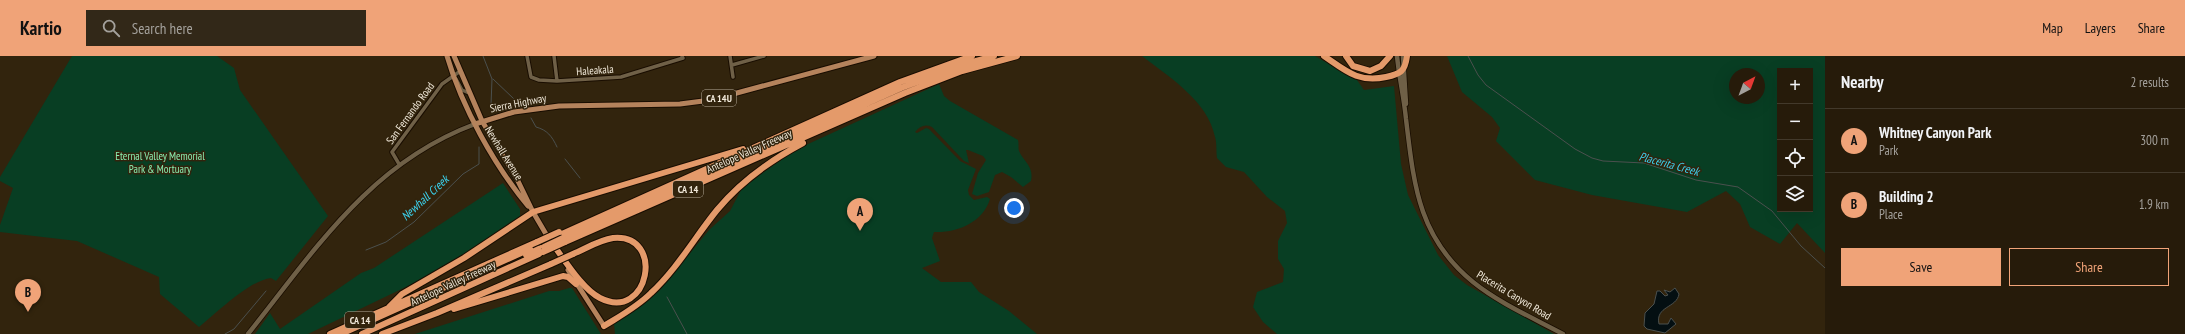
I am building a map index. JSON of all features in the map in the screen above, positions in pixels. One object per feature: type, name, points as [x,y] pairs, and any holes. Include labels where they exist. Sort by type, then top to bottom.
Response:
[{"type":"highway","name":"Antelope Valley Freeway","points":[[330,334],[389,307],[540,247],[811,135],[930,74],[959,56]]},
{"type":"highway","points":[[562,237],[971,56]]},
{"type":"highway","points":[[930,74],[994,56]]},
{"type":"highway","name":"Antelope Valley Freeway","points":[[362,334],[742,149],[930,74],[962,71],[1017,56]]},
{"type":"highway","points":[[1324,56],[1361,78],[1373,80],[1399,74],[1405,69],[1407,56]]},
{"type":"highway","points":[[1346,56],[1353,66],[1370,71],[1381,66],[1390,56]]},
{"type":"highway","points":[[604,326],[632,309],[656,289],[717,210],[733,192],[767,164],[803,142],[811,135]]},
{"type":"highway","points":[[389,307],[402,294],[464,258],[533,212],[742,149]]},
{"type":"highway","points":[[382,334],[437,313],[551,264],[573,254],[606,240],[618,238],[628,241],[641,252],[646,262],[646,274],[643,284],[632,297],[622,301],[610,302],[600,298],[586,286],[552,243]]},
{"type":"highway","points":[[341,334],[540,247]]},
{"type":"highway","points":[[349,334],[540,247]]},
{"type":"highway","points":[[437,313],[563,276],[568,277],[576,284]]},
{"type":"main road","name":"Newhall Avenue","points":[[447,56],[453,78],[475,124],[517,193],[533,212]]},
{"type":"main road","name":"Newhall Avenue","points":[[455,56],[459,72],[482,121],[517,179],[533,212],[576,284],[604,326]]},
{"type":"main road","name":"Sierra Highway","points":[[248,334],[340,219],[365,192],[399,164],[448,134],[482,121],[514,112],[559,106],[696,102],[738,94],[874,56]]},
{"type":"main road","name":"Placerita Canyon Road","points":[[1397,56],[1417,196],[1422,214],[1439,244],[1456,266],[1474,283],[1563,334]]},
{"type":"main road","name":"Placerita Canyon Road","points":[[1403,56],[1405,69],[1405,114]]},
{"type":"street","name":"Haleakala","points":[[527,56],[531,77],[539,80],[558,81],[621,77],[647,70],[682,57]]},
{"type":"street","points":[[554,56],[558,81]]},
{"type":"street","points":[[730,56],[733,77]]},
{"type":"street","points":[[732,65],[764,56]]},
{"type":"street","name":"San Fernando Road","points":[[399,164],[392,152],[442,84],[453,78],[459,72]]},
{"type":"street","points":[[453,78],[458,80],[462,90],[468,93]]},
{"type":"green space","name":"Eternal Valley Memorial Park & Mortuary","points":[[72,56],[217,56],[234,68],[240,90],[328,216],[276,281],[271,278],[262,280],[253,285],[233,298],[199,327],[160,294],[159,277],[77,241],[0,232],[0,225],[13,188],[0,181],[0,177]]},
{"type":"green space","points":[[1142,56],[1315,56],[1357,80],[1364,90],[1394,86],[1401,164],[1408,195],[1438,255],[1454,275],[1467,285],[1554,334],[1277,334],[1263,322],[1253,307],[1257,292],[1283,282],[1284,269],[1278,259],[1278,241],[1287,223],[1285,211],[1267,197],[1244,172],[1226,167],[1217,158],[1216,142],[1211,124],[1196,101],[1175,81]]},
{"type":"green space","points":[[1447,56],[1825,56],[1825,253],[1797,223],[1780,244],[1750,227],[1740,204],[1726,191],[1687,212],[1592,195],[1535,180],[1496,141],[1500,128],[1492,117],[1462,92]]},
{"type":"green space","points":[[939,84],[944,96],[950,101],[1018,140],[1019,151],[1028,164],[1032,176],[1031,181],[1023,187],[1002,172],[995,175],[989,192],[977,196],[972,194],[978,173],[986,160],[983,156],[966,150],[969,163],[964,161],[932,127],[923,126],[919,128],[915,132],[917,133],[926,128],[929,129],[960,161],[976,169],[968,190],[969,195],[974,200],[987,197],[990,199],[987,207],[976,220],[960,228],[943,232],[934,232],[932,238],[940,261],[922,268],[941,282],[971,282],[979,292],[1009,311],[1037,334],[615,334],[614,324],[644,304],[659,291],[709,230],[730,211],[741,190],[757,177],[795,150]]},
{"type":"green space","points":[[503,183],[520,209],[520,216],[437,272],[308,334],[255,334],[270,313],[280,329],[361,273],[374,268]]},
{"type":"green space","points":[[572,288],[601,334],[415,334],[549,291],[559,291]]},
{"type":"shaded area","points":[[1675,288],[1679,294],[1677,299],[1660,314],[1659,324],[1668,324],[1671,318],[1676,324],[1665,333],[1647,329],[1644,326],[1645,313],[1654,304],[1657,291],[1660,291],[1665,296],[1668,295],[1664,290],[1670,292]]},
{"type":"waterway","name":"Newhall Creek","points":[[483,56],[492,79],[491,105]]},
{"type":"waterway","name":"Placerita Creek","points":[[1468,56],[1478,75],[1486,85],[1575,149],[1592,158],[1603,161],[1644,163],[1696,180],[1738,187],[1772,211],[1801,246],[1825,268]]},
{"type":"waterway","points":[[493,79],[514,99]]},
{"type":"waterway","points":[[531,118],[536,127],[549,134],[557,147]]},
{"type":"waterway","name":"Newhall Creek","points":[[366,250],[386,242],[414,222],[463,174],[479,164],[479,147]]},
{"type":"waterway","points":[[565,159],[580,178]]},
{"type":"waterway","name":"Newhall Creek","points":[[225,334],[234,329],[266,291]]},
{"type":"waterway","points":[[667,297],[687,334]]},
{"type":"place","name":"Whitney Canyon Park","points":[[860,231]]},
{"type":"place","name":"Building 2","points":[[28,312]]}]
